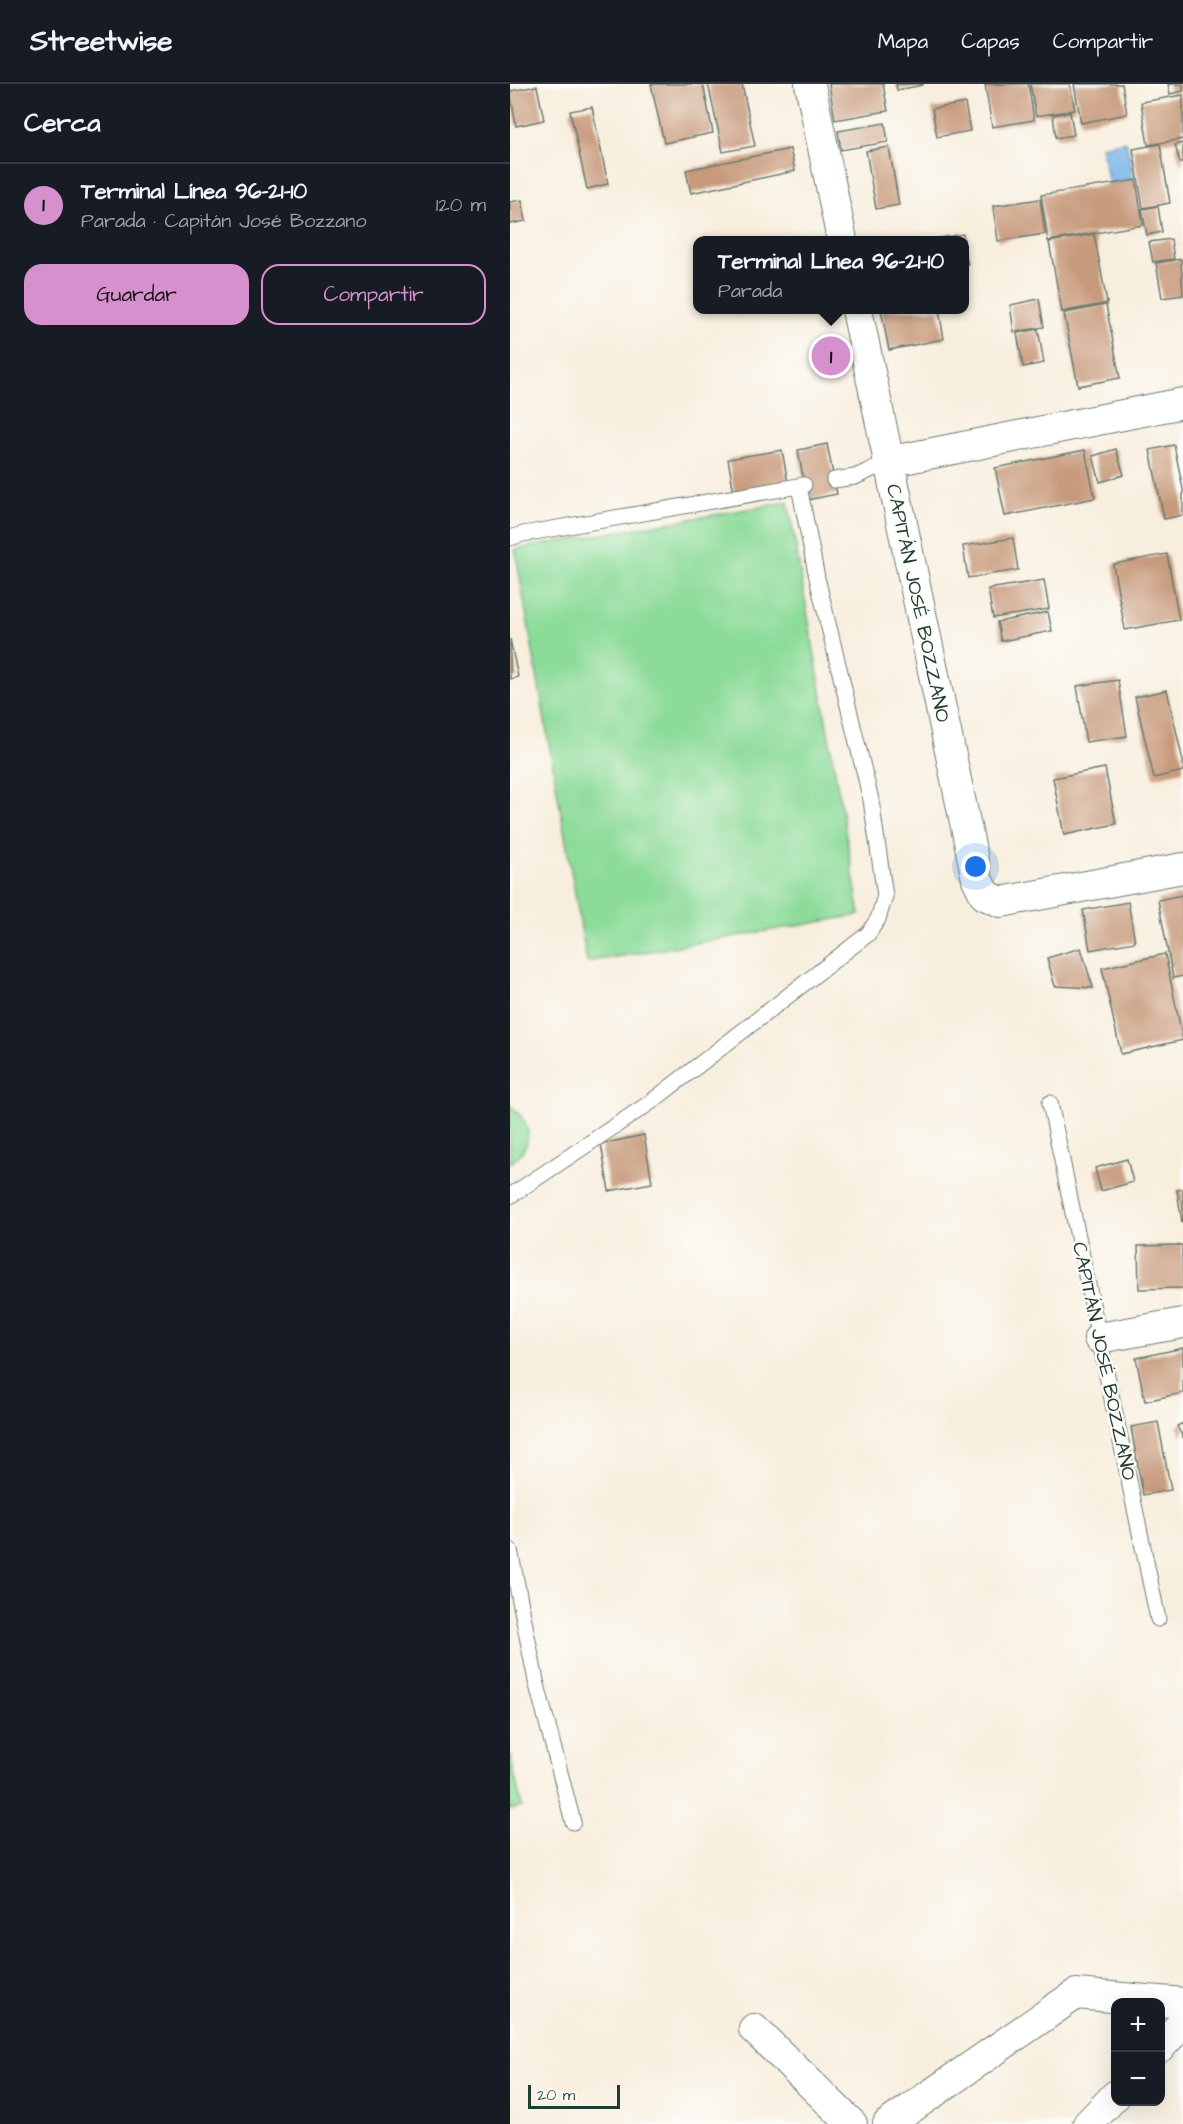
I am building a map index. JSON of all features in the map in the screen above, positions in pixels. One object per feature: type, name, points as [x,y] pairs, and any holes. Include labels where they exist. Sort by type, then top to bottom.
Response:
[{"type":"street","points":[[810,84],[841,236]]},
{"type":"street","name":"CAPITÁN JOSÉ BOZZANO","points":[[858,314],[977,879],[986,896],[1001,902],[1183,868]]},
{"type":"street","points":[[888,462],[1183,403]]},
{"type":"street","points":[[1099,1338],[1183,1323]]},
{"type":"street","points":[[888,2124],[1076,1994],[1183,2003]]},
{"type":"street","points":[[1165,2043],[1183,2023]]},
{"type":"street","points":[[754,2029],[852,2124]]},
{"type":"street","points":[[1088,2124],[1111,2100]]},
{"type":"lane","points":[[834,480],[855,477],[888,462]]},
{"type":"lane","points":[[510,538],[801,486],[817,578],[871,800],[885,896],[878,919],[868,934],[651,1102],[510,1196]]},
{"type":"lane","name":"CAPITÁN JOSÉ BOZZANO","points":[[1050,1103],[1158,1619]]},
{"type":"lane","points":[[510,1550],[536,1681],[573,1822]]},
{"type":"green space","points":[[788,502],[860,915],[587,962],[515,549]]},
{"type":"green space","points":[[510,1105],[526,1125],[528,1137],[523,1150],[510,1163]]},
{"type":"green space","points":[[510,1754],[522,1807],[510,1810]]},
{"type":"water","points":[[1126,141],[1134,179],[1109,184],[1101,146]]},
{"type":"building","points":[[651,84],[703,84],[713,133],[664,143]]},
{"type":"building","points":[[708,84],[742,84],[755,146],[723,152]]},
{"type":"building","points":[[829,84],[883,84],[888,111],[835,120]]},
{"type":"building","points":[[896,84],[923,84],[923,85],[897,90]]},
{"type":"building","points":[[985,84],[1028,84],[1034,120],[992,127]]},
{"type":"building","points":[[1030,84],[1070,84],[1075,110],[1036,116]]},
{"type":"building","points":[[1074,84],[1122,84],[1127,114],[1081,123]]},
{"type":"building","points":[[1168,84],[1183,84],[1183,91],[1170,94]]},
{"type":"building","points":[[537,86],[544,120],[516,126],[510,91]]},
{"type":"building","points":[[1183,95],[1183,139],[1148,145],[1141,102]]},
{"type":"building","points":[[965,103],[970,131],[937,137],[932,109]]},
{"type":"building","points":[[592,107],[608,184],[587,189],[570,111]]},
{"type":"building","points":[[1070,112],[1074,135],[1056,138],[1053,115]]},
{"type":"building","points":[[885,123],[888,142],[841,150],[838,131]]},
{"type":"building","points":[[1183,143],[1183,163],[1180,163],[1175,145]]},
{"type":"building","points":[[1160,144],[1170,203],[1143,208],[1133,149]]},
{"type":"building","points":[[889,147],[899,205],[876,209],[866,151]]},
{"type":"building","points":[[790,149],[795,171],[691,193],[686,170]]},
{"type":"building","points":[[1136,180],[1143,225],[1048,241],[1041,195]]},
{"type":"building","points":[[1040,199],[1045,234],[998,241],[993,206]]},
{"type":"building","points":[[522,200],[526,221],[510,224],[510,202]]},
{"type":"building","points":[[1158,206],[1162,232],[1147,235],[1142,209]]},
{"type":"building","points":[[1094,234],[1107,303],[1062,312],[1049,242]]},
{"type":"building","points":[[1171,239],[1174,259],[1153,262],[1149,242]]},
{"type":"building","points":[[1181,259],[1183,295],[1162,298],[1156,263]]},
{"type":"building","points":[[1039,299],[1044,327],[1014,332],[1010,305]]},
{"type":"building","points":[[1106,305],[1120,378],[1078,386],[1064,313]]},
{"type":"building","points":[[882,314],[940,314],[944,339],[889,350]]},
{"type":"building","points":[[1038,329],[1044,363],[1023,367],[1017,333]]},
{"type":"building","points":[[827,444],[837,494],[807,500],[798,450]]},
{"type":"building","points":[[1174,445],[1183,489],[1183,515],[1164,519],[1150,450]]},
{"type":"building","points":[[1116,449],[1124,475],[1100,482],[1093,456]]},
{"type":"building","points":[[782,450],[788,483],[734,493],[728,459]]},
{"type":"building","points":[[1085,450],[1095,498],[1005,516],[995,468]]},
{"type":"building","points":[[1013,538],[1018,570],[968,578],[963,546]]},
{"type":"building","points":[[1167,554],[1179,620],[1125,630],[1113,564]]},
{"type":"building","points":[[1044,580],[1049,609],[993,618],[988,589]]},
{"type":"building","points":[[1048,612],[1052,631],[1001,641],[997,622]]},
{"type":"building","points":[[510,639],[518,677],[510,679]]},
{"type":"building","points":[[1118,680],[1127,736],[1086,742],[1077,686]]},
{"type":"building","points":[[1167,690],[1183,761],[1183,771],[1154,778],[1135,697]]},
{"type":"building","points":[[1105,768],[1116,824],[1064,835],[1053,778]]},
{"type":"building","points":[[1182,895],[1183,976],[1173,978],[1158,900]]},
{"type":"building","points":[[1128,902],[1135,942],[1090,950],[1083,910]]},
{"type":"building","points":[[1081,948],[1093,988],[1055,986],[1047,958]]},
{"type":"building","points":[[1165,954],[1183,1040],[1121,1054],[1102,968]]},
{"type":"building","points":[[644,1135],[652,1183],[609,1191],[601,1144]]},
{"type":"building","points":[[1127,1159],[1133,1182],[1101,1191],[1095,1168]]},
{"type":"building","points":[[1183,1189],[1183,1223],[1182,1223],[1177,1190]]},
{"type":"building","points":[[1182,1245],[1183,1288],[1139,1289],[1138,1246]]},
{"type":"building","points":[[1183,1348],[1183,1393],[1145,1401],[1136,1358]]},
{"type":"building","points":[[1158,1422],[1171,1490],[1143,1495],[1131,1427]]},
{"type":"building","points":[[1183,1423],[1183,1438],[1177,1426]]},
{"type":"place","name":"Terminal Línea 96-21-10","points":[[831,356]]}]
